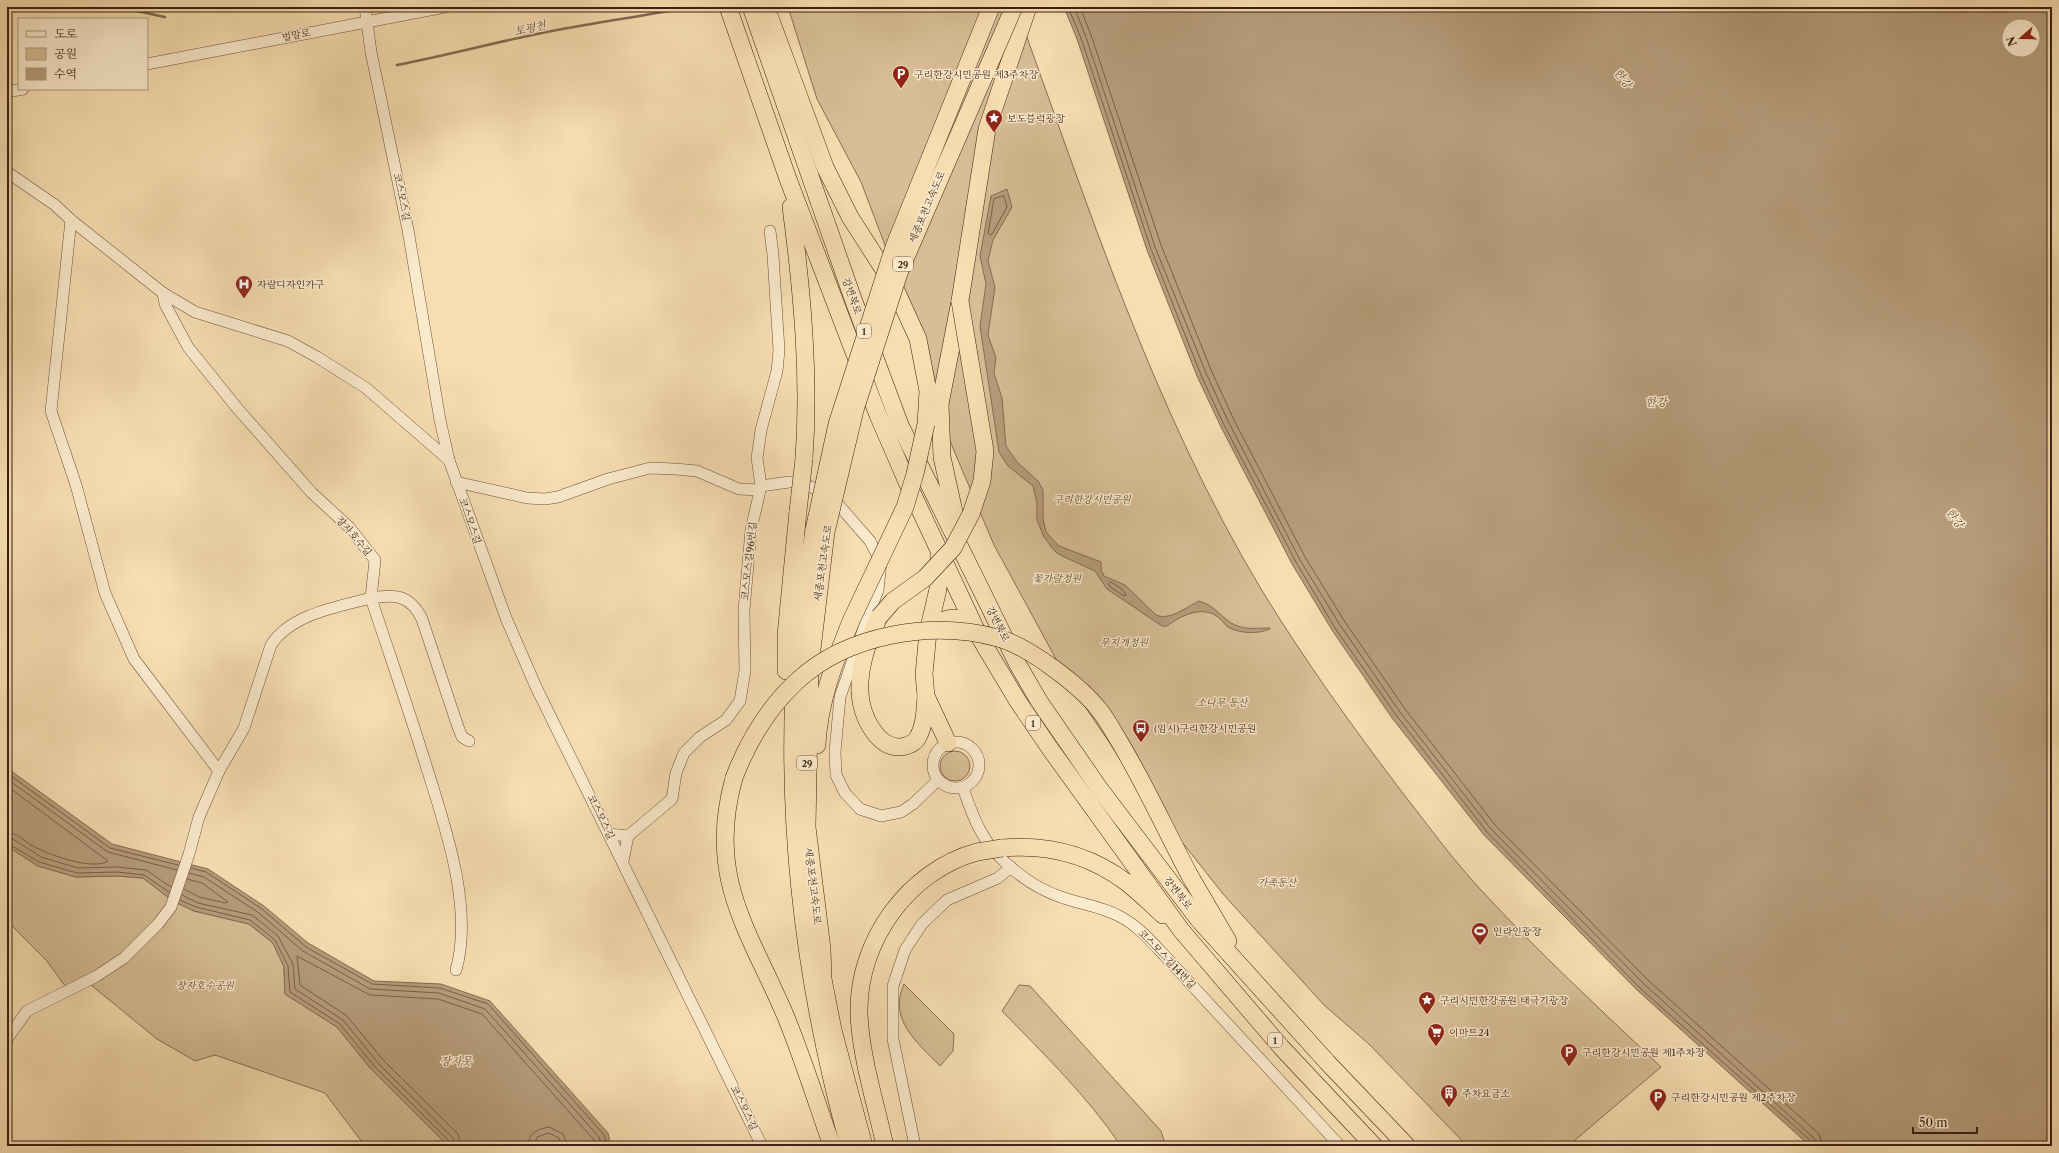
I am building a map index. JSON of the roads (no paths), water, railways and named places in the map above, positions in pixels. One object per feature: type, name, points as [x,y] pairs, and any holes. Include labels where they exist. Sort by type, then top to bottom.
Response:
[{"type":"highway","name":"강변북로","points":[[751,7],[880,374],[912,451],[1017,663],[1039,701],[1071,748],[1199,920],[1326,1062],[1407,1146]]},
{"type":"highway","points":[[766,7],[825,167],[850,217],[893,284],[918,339],[928,391],[926,424],[915,474],[905,507],[851,621],[826,687],[818,731],[814,777],[822,949]]},
{"type":"highway","name":"세종포천고속도로","points":[[849,1146],[818,1023],[804,936],[797,862],[794,806],[794,688],[799,637],[820,531],[837,424],[894,247],[991,7]]},
{"type":"highway","name":"세종포천고속도로","points":[[864,1146],[833,1030],[823,979],[822,949],[807,827],[810,666],[820,531],[855,410],[899,273],[1014,7]]},
{"type":"highway","points":[[965,559],[942,457],[940,404],[960,301],[987,130],[1028,7]]},
{"type":"highway","name":"강변북로","points":[[728,9],[788,179],[878,415],[980,638],[1017,700],[1051,750],[1181,930],[1281,1047],[1374,1146]]},
{"type":"highway","points":[[788,179],[805,329],[807,377],[804,459],[786,636],[788,845],[804,936]]},
{"type":"highway","points":[[939,551],[938,589],[928,632],[924,674],[926,696],[922,725],[918,738],[914,742],[900,747],[891,746],[882,741],[873,731],[865,716],[861,701],[861,683],[867,642],[879,617],[893,601],[925,578],[953,548],[971,514],[982,480],[985,451],[960,301]]},
{"type":"highway","points":[[928,632],[939,621],[948,618],[961,619],[970,626],[980,638]]},
{"type":"highway","points":[[832,1146],[793,1036],[746,933],[731,891],[726,858],[725,828],[728,800],[734,778],[752,737],[772,708],[798,680],[835,656],[879,637],[910,632],[940,630],[999,638],[1030,653],[1060,672],[1100,710],[1131,761],[1190,876],[1245,971]]},
{"type":"highway","points":[[926,696],[948,743]]},
{"type":"highway","points":[[885,1146],[860,1025],[860,995],[866,963],[878,933],[903,898],[925,878],[940,868],[977,852],[1026,846],[1053,850],[1075,855],[1097,864],[1128,883],[1181,930]]},
{"type":"street","name":"코스모스길","points":[[365,7],[371,52],[408,230],[448,460],[499,598],[530,673],[762,1146]]},
{"type":"street","name":"벌말로","points":[[148,64],[445,7]]},
{"type":"street","points":[[7,92],[18,90]]},
{"type":"street","points":[[7,172],[55,205],[71,220],[163,293],[195,312],[288,341],[317,357],[366,388],[448,460]]},
{"type":"street","points":[[71,220],[50,411],[76,485],[105,593],[134,659],[219,771]]},
{"type":"street","name":"코스모스길96번길","points":[[628,836],[672,799],[676,773],[684,753],[700,737],[726,720],[740,701],[744,671],[744,610],[751,530],[761,486],[758,458],[761,430],[777,372],[779,350],[770,231]]},
{"type":"street","name":"장자호수길","points":[[163,293],[165,304],[188,347],[237,408],[312,493],[349,527],[375,560],[370,598]]},
{"type":"street","name":"코스모스길","points":[[456,482],[527,498],[544,499],[558,497],[608,479],[650,468],[697,471],[739,489],[758,490],[761,486]]},
{"type":"street","points":[[761,486],[798,482],[830,495],[870,541],[881,562],[878,590],[840,697],[835,752],[836,775],[845,793],[860,809],[882,816],[901,812],[913,804],[938,780]]},
{"type":"street","points":[[7,1039],[27,1011],[95,977],[124,958],[158,924],[172,904],[189,854],[199,817],[219,771],[244,728],[271,645],[277,635],[304,618],[370,598],[393,596],[409,600],[416,606],[422,619],[462,737],[469,741]]},
{"type":"street","points":[[370,598],[409,711],[444,822],[460,899],[461,953],[456,970]]},
{"type":"street","points":[[948,743],[961,743],[973,749],[976,755],[979,768],[977,775],[974,780],[963,788],[949,788],[938,780],[933,770],[933,759],[939,749],[948,743]]},
{"type":"street","name":"코스모스길14번길","points":[[963,788],[980,832],[1010,867],[1042,889],[1061,898],[1091,904],[1119,915],[1134,926],[1165,956],[1340,1146]]},
{"type":"street","points":[[609,834],[628,836],[623,861]]},
{"type":"street","points":[[915,1146],[893,1039],[893,986],[905,950],[922,924],[947,900],[998,878],[1010,867]]},
{"type":"water","name":"한강","points":[[1064,7],[2052,7],[2052,1146],[1810,1146],[1637,990],[1484,835],[1392,718],[1332,630],[1292,564],[1221,427],[1197,376],[1147,250],[1077,39]]},
{"type":"water","points":[[1007,189],[1012,207],[993,240],[988,261],[995,287],[988,335],[996,358],[994,373],[1002,398],[1006,446],[1017,462],[1038,481],[1043,490],[1043,519],[1046,532],[1059,546],[1101,562],[1101,570],[1104,576],[1125,585],[1156,615],[1172,615],[1199,601],[1210,606],[1230,622],[1239,627],[1270,629],[1255,632],[1238,631],[1228,627],[1215,615],[1202,612],[1196,612],[1183,616],[1167,626],[1162,626],[1107,589],[1095,571],[1058,554],[1044,537],[1037,520],[1037,503],[1033,486],[1008,466],[999,452],[980,326],[986,284],[980,256],[991,196]]},
{"type":"water","name":"장자못","points":[[7,768],[112,844],[208,869],[264,906],[308,943],[374,981],[441,984],[490,1001],[608,1133],[611,1146],[556,1146],[550,1142],[537,1146],[448,1146],[372,1070],[337,1027],[285,994],[284,967],[273,943],[249,924],[194,911],[173,901],[143,878],[117,876],[76,877],[38,866],[7,846]]},
{"type":"waterway","name":"토평천","points":[[118,7],[165,17]]},
{"type":"waterway","name":"토평천","points":[[397,65],[552,31],[690,7]]},
{"type":"place","name":"구리한강시민공원 제3주차장","points":[[901,89]]},
{"type":"place","name":"보도블럭광장","points":[[994,133]]},
{"type":"place","name":"자람디자인가구","points":[[244,299]]},
{"type":"place","name":"(임시)구리한강시민공원","points":[[1141,743]]},
{"type":"place","name":"인라인광장","points":[[1480,946]]},
{"type":"place","name":"구리시민한강공원 태극기광장","points":[[1427,1015]]},
{"type":"place","name":"이마트24","points":[[1436,1047]]},
{"type":"place","name":"구리한강시민공원 제1주차장","points":[[1569,1067]]},
{"type":"place","name":"주차요금소","points":[[1449,1108]]},
{"type":"place","name":"구리한강시민공원 제2주차장","points":[[1658,1112]]},
{"type":"park label","name":"구리한강시민공원","points":[[1092,499]]},
{"type":"park label","name":"꽃가람정원","points":[[1057,578]]},
{"type":"park label","name":"무지개정원","points":[[1124,642]]},
{"type":"park label","name":"소나무 동산","points":[[1222,702]]},
{"type":"park label","name":"가족동산","points":[[1277,882]]},
{"type":"park label","name":"장자호수공원","points":[[205,985]]}]
